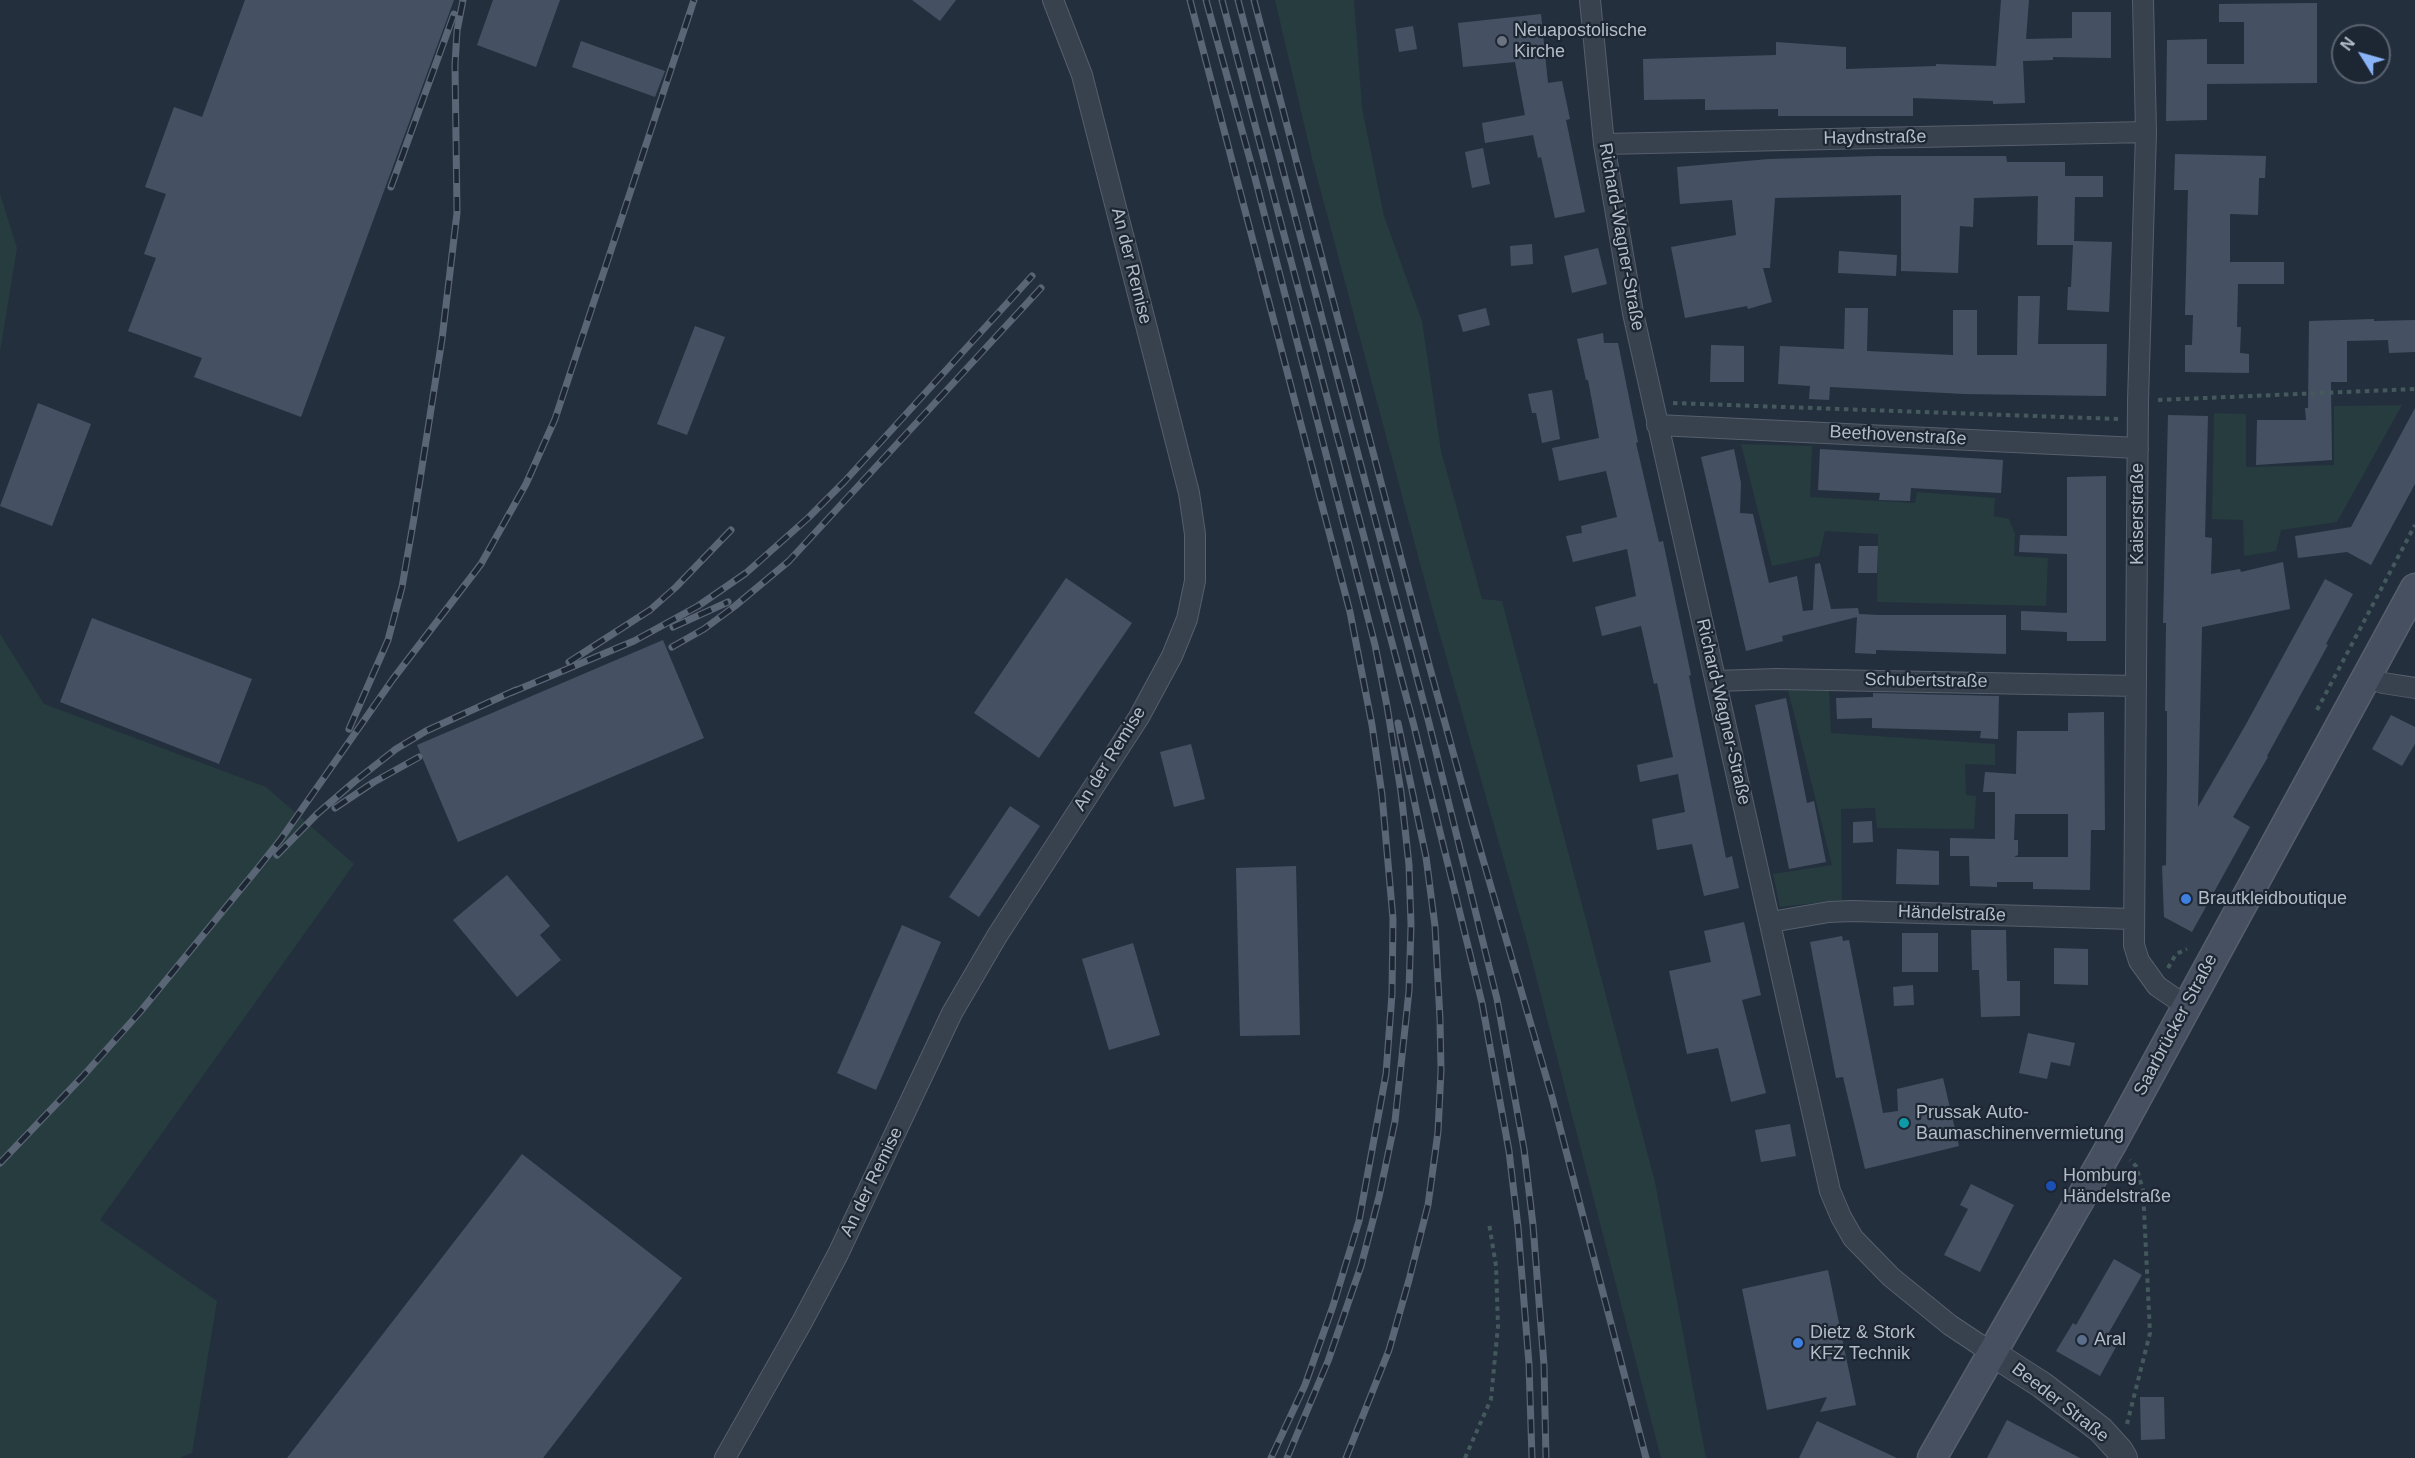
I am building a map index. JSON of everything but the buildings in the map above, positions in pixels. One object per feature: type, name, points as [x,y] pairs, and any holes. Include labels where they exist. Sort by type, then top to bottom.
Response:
[{"type":"main road","name":"Saarbrücker Straße","points":[[1932,1458],[2113,1142],[2415,588]]},
{"type":"street","name":"An der Remise","points":[[725,1458],[838,1254],[952,1013],[997,936],[1139,717],[1172,656],[1187,619],[1194,581],[1195,534],[1189,493],[1082,75],[1053,0]]},
{"type":"street","name":"Richard-Wagner-Straße","points":[[1590,0],[1604,144],[1618,231],[1651,402],[1771,922],[1830,1191],[1853,1238],[1891,1277],[1950,1325],[1992,1353]]},
{"type":"street","name":"Kaiserstraße","points":[[2142,0],[2146,132],[2138,410],[2134,945],[2139,961],[2157,986],[2186,1006]]},
{"type":"street","name":"Haydnstraße","points":[[1604,144],[2146,132]]},
{"type":"street","name":"Beethovenstraße","points":[[1657,424],[2138,448]]},
{"type":"street","points":[[2366,676],[2383,683],[2415,688]]},
{"type":"street","name":"Schubertstraße","points":[[1716,681],[1784,679],[2136,686]]},
{"type":"street","name":"Händelstraße","points":[[1771,922],[1829,912],[1852,911],[2133,919]]},
{"type":"street","name":"Beeder Straße","points":[[1992,1353],[2065,1402],[2100,1430],[2122,1455]]},
{"type":"path","points":[[1651,402],[2138,410],[2415,389]]},
{"type":"path","points":[[2312,719],[2415,525]]},
{"type":"path","points":[[2157,986],[2176,954],[2186,951],[2191,942]]},
{"type":"path","points":[[2113,1142],[2136,1166],[2143,1190],[2150,1333],[2122,1455]]},
{"type":"path","points":[[1464,1458],[1491,1399],[1498,1326],[1496,1266],[1489,1223]]},
{"type":"green space","points":[[1275,0],[1354,0],[1362,108],[1384,216],[1422,321],[1441,451],[1482,599],[1502,601],[1655,1182],[1706,1458],[1661,1458],[1526,938],[1428,593],[1312,158]]},
{"type":"green space","points":[[0,194],[17,248],[0,352]]},
{"type":"green space","points":[[2402,405],[2337,522],[2281,530],[2276,551],[2244,556],[2243,520],[2212,519],[2214,413],[2246,414],[2246,467],[2334,465],[2334,406]]},
{"type":"green space","points":[[1741,444],[1812,446],[1810,497],[1915,503],[1917,492],[1995,498],[1994,516],[2009,519],[2015,534],[2014,556],[2048,558],[2046,606],[1877,602],[1878,534],[1825,531],[1819,556],[1772,566]]},
{"type":"green space","points":[[0,634],[44,704],[266,787],[354,864],[100,1220],[217,1301],[192,1453],[179,1458],[0,1458]]},
{"type":"green space","points":[[1788,690],[1829,691],[1831,733],[1995,744],[1995,765],[1965,764],[1966,795],[1976,796],[1974,829],[1877,828],[1875,808],[1841,809],[1842,900],[1780,907],[1773,874],[1832,865]]},
{"type":"railway","points":[[349,729],[388,640],[402,587],[442,339],[457,213],[455,65],[457,31],[463,0]]},
{"type":"railway","points":[[0,1163],[140,1012],[258,868],[281,839],[393,679],[481,564],[526,484],[555,419],[694,0]]},
{"type":"railway","points":[[1190,0],[1350,612],[1372,725],[1382,795],[1393,919],[1392,994],[1386,1074],[1359,1221],[1333,1306],[1305,1385],[1271,1458]]},
{"type":"railway","points":[[1206,0],[1254,174],[1375,645],[1401,792],[1409,865],[1411,925],[1409,991],[1395,1121],[1361,1266],[1328,1361],[1287,1458]]},
{"type":"railway","points":[[1222,0],[1414,726],[1482,1003],[1509,1151],[1518,1227],[1529,1364],[1532,1458]]},
{"type":"railway","points":[[1238,0],[1429,723],[1497,999],[1524,1149],[1533,1225],[1544,1365],[1546,1458]]},
{"type":"railway","points":[[1254,0],[1428,661],[1552,1097],[1646,1458]]},
{"type":"railway","points":[[391,187],[454,14]]},
{"type":"railway","points":[[510,693],[634,641],[698,606],[746,573],[808,518],[844,482],[1032,276]]},
{"type":"railway","points":[[672,647],[704,629],[789,561],[1041,288]]},
{"type":"railway","points":[[569,662],[650,610],[676,587],[731,530]]},
{"type":"railway","points":[[673,627],[728,602]]},
{"type":"railway","points":[[277,855],[317,814],[396,749],[426,731],[516,690]]},
{"type":"railway","points":[[1346,1458],[1389,1350],[1409,1280],[1428,1205],[1438,1132],[1441,1070],[1435,926],[1426,857],[1398,723]]},
{"type":"railway","points":[[335,808],[374,782],[419,757]]},
{"type":"place","name":"Neuapostolische Kirche","points":[[1502,41]]},
{"type":"place","name":"Brautkleidboutique","points":[[2186,899]]},
{"type":"place","name":"Prussak Auto- Baumaschinenvermietung","points":[[1904,1123]]},
{"type":"place","name":"Homburg Händelstraße","points":[[2051,1186]]},
{"type":"place","name":"Aral","points":[[2082,1340]]},
{"type":"place","name":"Dietz & Stork KFZ Technik","points":[[1798,1343]]}]
